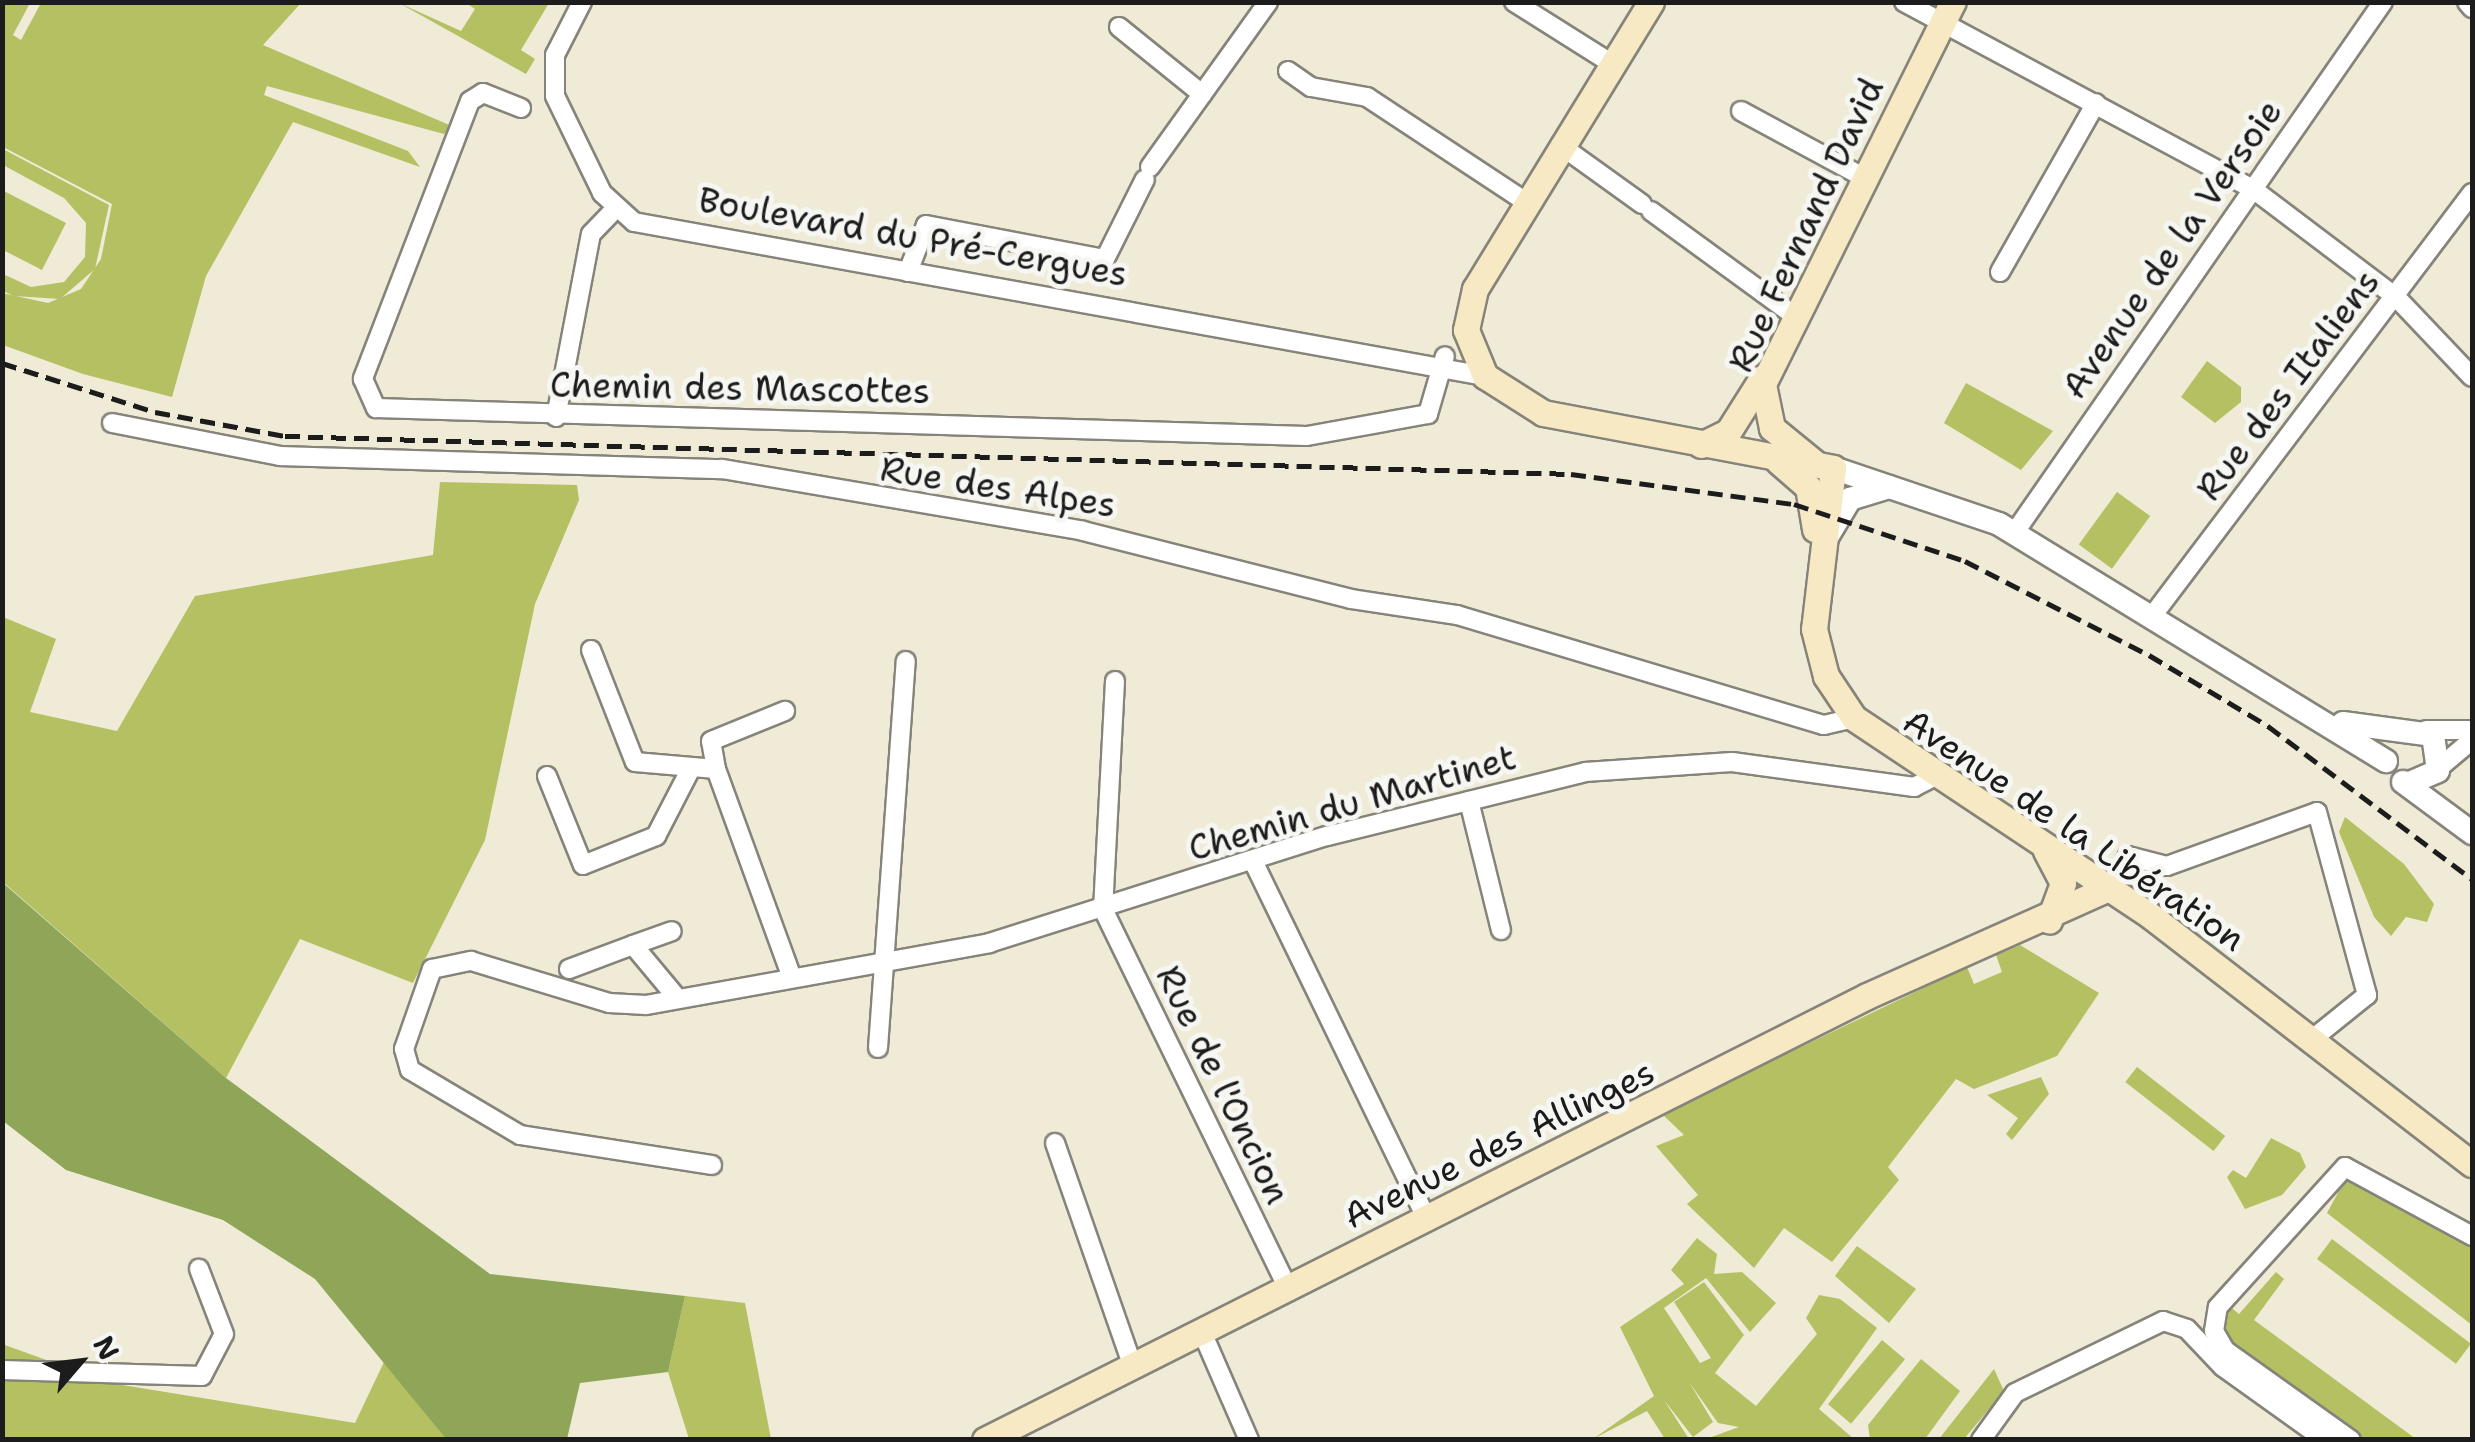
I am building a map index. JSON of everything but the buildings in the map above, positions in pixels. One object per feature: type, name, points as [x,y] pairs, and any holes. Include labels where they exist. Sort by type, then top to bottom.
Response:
[{"type":"main road","points":[[1484,376],[1470,346],[1470,300],[1560,145],[1650,2]]},
{"type":"main road","name":"Rue Fernand David","points":[[1825,466],[1768,420],[1766,375],[1948,12]]},
{"type":"main road","points":[[1701,446],[1728,432],[1766,375]]},
{"type":"main road","name":"Boulevard du Pré-Cergues","points":[[1484,376],[1543,413],[1778,462],[1825,466]]},
{"type":"main road","points":[[1778,462],[1812,496],[1816,559]]},
{"type":"main road","name":"Avenue de la Libération","points":[[1825,466],[1816,559],[1818,654],[1854,718],[1934,777],[2109,888],[2468,1161]]},
{"type":"main road","points":[[2042,848],[2062,883],[2049,921]]},
{"type":"main road","name":"Avenue des Allinges","points":[[985,1440],[1867,996],[2049,921],[2109,888]]},
{"type":"street","points":[[556,416],[592,234],[615,209],[553,86],[558,45],[582,2]]},
{"type":"street","points":[[908,272],[926,225],[1105,259],[1147,173],[1268,2]]},
{"type":"street","points":[[1514,2],[1611,64]]},
{"type":"street","points":[[1904,2],[1948,12],[2096,104],[2253,189],[2396,297],[2472,377]]},
{"type":"street","name":"Avenue de la Versoie","points":[[2015,532],[2383,2]]},
{"type":"street","points":[[1119,26],[1202,94]]},
{"type":"street","points":[[1288,71],[1310,86],[1367,97],[1526,202]]},
{"type":"street","name":"Chemin des Mascottes","points":[[521,108],[487,94],[472,98],[361,386],[383,410],[1307,436],[1422,418],[1437,403],[1444,361]]},
{"type":"street","points":[[2000,272],[2096,104]]},
{"type":"street","points":[[1741,110],[1865,178]]},
{"type":"street","points":[[1560,145],[1795,316]]},
{"type":"street","name":"Rue des Italiens","points":[[2153,615],[2472,193]]},
{"type":"street","name":"Boulevard du Pré-Cergues","points":[[615,209],[648,226],[1420,360],[1444,361],[1484,376]]},
{"type":"street","points":[[1444,361],[1470,346]]},
{"type":"street","name":"Rue des Alpes","points":[[112,423],[280,456],[722,469],[1083,530],[1351,599],[1457,615],[1824,725],[1854,718]]},
{"type":"street","name":"Boulevard du Pré-Cergues","points":[[1825,466],[1897,486],[2015,532],[2326,720],[2386,762],[2467,829]]},
{"type":"street","points":[[1816,559],[1850,500],[1897,486]]},
{"type":"street","points":[[591,650],[635,762],[689,772],[716,769]]},
{"type":"street","points":[[878,1048],[906,662]]},
{"type":"street","points":[[1103,909],[1115,680]]},
{"type":"street","points":[[785,712],[711,742],[716,769],[792,978]]},
{"type":"street","name":"Boulevard du Pré-Cergues","points":[[2326,720],[2414,730]]},
{"type":"street","points":[[2386,762],[2414,730],[2472,730]]},
{"type":"street","points":[[2414,730],[2440,746],[2439,769],[2467,829]]},
{"type":"street","points":[[2408,784],[2439,769],[2472,740]]},
{"type":"street","name":"Chemin du Martinet","points":[[712,1166],[520,1135],[404,1061],[432,970],[456,959],[627,1006],[882,962],[1103,909],[1469,801],[1585,772],[1676,763],[1809,766],[1914,787],[1934,777]]},
{"type":"street","points":[[547,776],[583,865],[656,836],[689,772]]},
{"type":"street","points":[[1469,801],[1502,930]]},
{"type":"street","name":"Avenue des Allinges","points":[[2109,888],[2128,856],[2167,866],[2306,810],[2319,815],[2367,995],[2310,1041]]},
{"type":"street","points":[[1254,863],[1427,1219]]},
{"type":"street","name":"Rue de l'Oncion","points":[[1103,909],[1288,1289]]},
{"type":"street","points":[[569,969],[672,931]]},
{"type":"street","points":[[634,945],[678,999]]},
{"type":"street","points":[[1055,1143],[1132,1367]]},
{"type":"street","points":[[2351,1440],[2225,1350],[2214,1330],[2218,1307],[2345,1167],[2472,1236]]},
{"type":"street","points":[[2,1370],[202,1376],[224,1334],[199,1269]]},
{"type":"street","points":[[1981,1440],[2016,1394],[2163,1321],[2187,1329],[2222,1367],[2326,1440]]},
{"type":"street","points":[[1202,1332],[1249,1440]]},
{"type":"green space","points":[[3,3],[30,3],[13,35],[21,40],[41,3],[301,3],[263,45],[454,127],[444,134],[267,86],[264,95],[408,151],[420,167],[293,122],[206,276],[172,397],[83,374],[3,345],[2,293],[48,303],[81,289],[101,259],[112,204],[3,147]]},
{"type":"green space","points":[[399,3],[461,31],[475,9],[466,3],[549,3],[521,50],[535,59],[526,74]]},
{"type":"green space","points":[[3,149],[109,205],[95,269],[60,299],[14,296],[3,291],[3,274],[31,287],[64,282],[85,257],[86,223],[64,198],[3,165]]},
{"type":"green space","points":[[2,190],[66,223],[42,270],[3,250]]},
{"type":"green space","points":[[2207,361],[2241,387],[2241,402],[2215,423],[2181,397]]},
{"type":"green space","points":[[1966,383],[2053,431],[2021,470],[1944,423]]},
{"type":"green space","points":[[440,482],[577,485],[579,500],[535,604],[485,840],[413,983],[300,939],[226,1078],[3,882],[3,617],[56,639],[30,712],[117,731],[195,596],[433,555]]},
{"type":"green space","points":[[2117,492],[2150,516],[2112,569],[2079,545]]},
{"type":"green space","points":[[2345,817],[2404,864],[2434,904],[2427,922],[2406,917],[2391,936],[2374,917],[2339,832]]},
{"type":"green space","points":[[2,882],[226,1078],[490,1274],[685,1296],[668,1372],[580,1383],[567,1439],[446,1439],[315,1279],[223,1220],[66,1170],[3,1121]]},
{"type":"green space","points":[[2020,945],[2099,993],[2057,1056],[1974,1089],[1956,1079],[1888,1167],[1899,1180],[1832,1262],[1784,1228],[1754,1268],[1687,1204],[1698,1195],[1656,1146],[1684,1135],[1662,1114],[1967,967],[1974,984],[2002,972],[1996,955]]},
{"type":"green space","points":[[2137,1067],[2225,1136],[2214,1151],[2125,1082]]},
{"type":"green space","points":[[2041,1077],[2049,1094],[2012,1140],[2006,1134],[2018,1118],[1987,1095]]},
{"type":"green space","points":[[2271,1138],[2300,1153],[2306,1167],[2282,1195],[2245,1209],[2227,1177],[2233,1170],[2246,1178]]},
{"type":"green space","points":[[2347,1176],[2472,1245],[2472,1325],[2327,1213]]},
{"type":"green space","points":[[1697,1238],[1717,1254],[1714,1274],[1742,1272],[1776,1303],[1750,1332],[1706,1278],[1664,1308],[1700,1363],[1711,1358],[1674,1302],[1704,1282],[1744,1335],[1715,1373],[1756,1406],[1817,1334],[1806,1318],[1819,1295],[1840,1299],[1877,1328],[1819,1409],[1854,1439],[1706,1439],[1739,1427],[1718,1423],[1689,1382],[1713,1422],[1693,1437],[1664,1400],[1689,1439],[1665,1439],[1647,1411],[1593,1439],[1654,1396],[1620,1327],[1684,1284],[1671,1270]]},
{"type":"green space","points":[[2332,1239],[2471,1344],[2456,1364],[2317,1259]]},
{"type":"green space","points":[[1857,1246],[1916,1289],[1889,1323],[1835,1276]]},
{"type":"green space","points":[[2276,1272],[2284,1279],[2254,1320],[2416,1439],[2359,1439],[2223,1338],[2228,1305],[2239,1314]]},
{"type":"green space","points":[[685,1296],[745,1303],[771,1439],[689,1439],[668,1372]]},
{"type":"green space","points":[[1882,1340],[1905,1359],[1851,1424],[1828,1404]]},
{"type":"green space","points":[[2,1344],[110,1383],[355,1423],[384,1362],[446,1439],[3,1439]]},
{"type":"green space","points":[[1921,1359],[1960,1391],[1925,1439],[1870,1439],[1868,1425]]},
{"type":"green space","points":[[1994,1369],[2004,1391],[1964,1439],[1939,1439]]},
{"type":"railway","points":[[2,363],[155,412],[285,436],[1571,474],[1794,504],[1965,561],[2149,655],[2268,726],[2472,879]]}]
